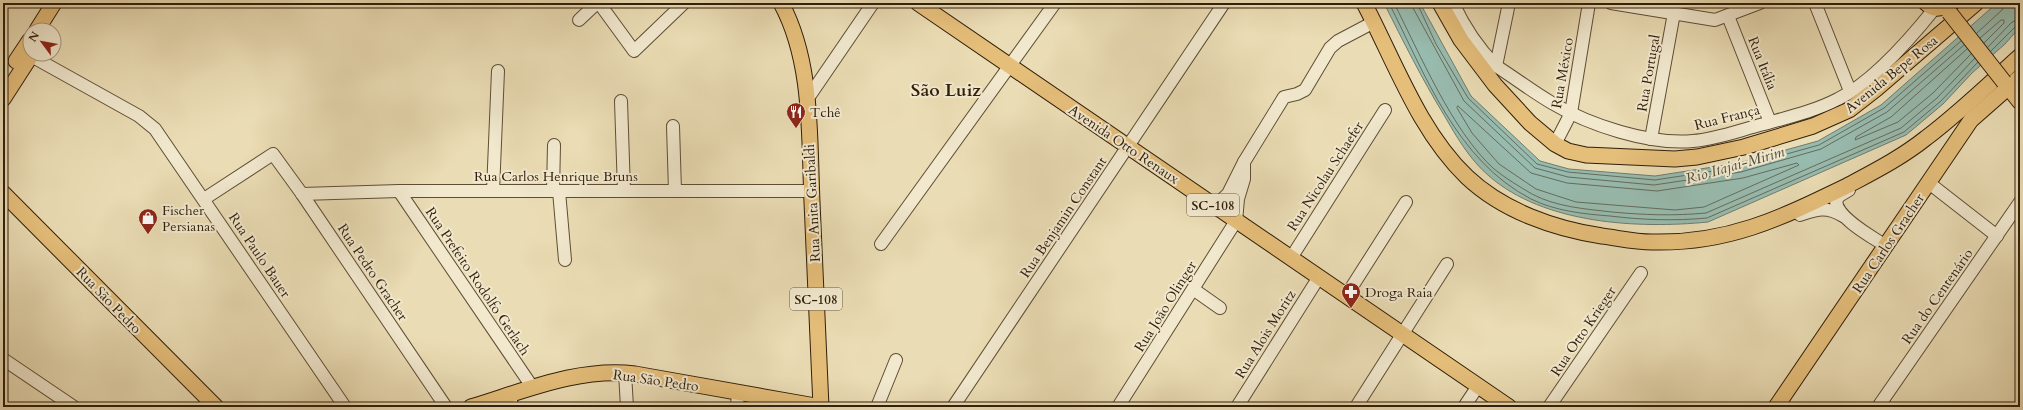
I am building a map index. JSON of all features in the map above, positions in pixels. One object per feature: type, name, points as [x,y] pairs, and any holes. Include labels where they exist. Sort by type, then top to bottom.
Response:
[{"type":"main road","points":[[42,22],[54,3]]},
{"type":"main road","points":[[53,22],[65,3]]},
{"type":"main road","name":"Rua Anita Garibaldi","points":[[781,3],[792,25],[796,39],[806,101],[821,407]]},
{"type":"main road","name":"Avenida Otto Renaux","points":[[918,3],[1509,407]]},
{"type":"main road","points":[[1364,3],[1429,131],[1450,159],[1469,179],[1495,198],[1524,214],[1556,227],[1651,242],[1721,236],[1748,230],[1777,219],[1866,177],[1925,139],[2020,56]]},
{"type":"main road","name":"Avenida Bepe Rosa","points":[[1440,3],[1461,40],[1495,85],[1530,123],[1555,144],[1568,151],[1586,155],[1675,159],[1720,153],[1814,126],[1849,110],[1976,3]]},
{"type":"main road","points":[[1938,6],[2020,102]]},
{"type":"main road","points":[[3,82],[22,59]]},
{"type":"main road","points":[[3,99],[23,62]]},
{"type":"main road","name":"Rua Carlos Gracher","points":[[1776,407],[1971,120],[2006,84],[2020,77]]},
{"type":"main road","name":"Rua São Pedro","points":[[3,193],[216,407]]},
{"type":"main road","name":"Rua São Pedro","points":[[471,407],[511,401],[534,388],[582,375],[610,372],[625,373],[737,400],[821,407]]},
{"type":"street","points":[[579,20],[598,3],[634,51],[684,3]]},
{"type":"street","points":[[806,101],[873,3]]},
{"type":"street","points":[[880,244],[1055,3]]},
{"type":"street","name":"Rua Benjamin Constant","points":[[953,407],[1224,3]]},
{"type":"street","name":"Rua França","points":[[1453,3],[1471,37],[1496,66],[1551,103],[1571,113],[1628,133],[1651,138],[1692,142],[1715,138],[1770,122],[1816,108],[1839,99],[1850,92],[1882,65],[1912,36],[1938,6]]},
{"type":"street","points":[[1496,66],[1509,3]]},
{"type":"street","name":"Rua México","points":[[1555,144],[1571,113],[1589,3]]},
{"type":"street","points":[[1612,3],[1710,19],[1728,16],[1760,3]]},
{"type":"street","points":[[1815,3],[1850,92]]},
{"type":"street","name":"Rua Portugal","points":[[1651,138],[1674,13]]},
{"type":"street","name":"Rua Itália","points":[[1728,16],[1770,122]]},
{"type":"street","points":[[1214,206],[1228,194],[1244,162],[1284,97],[1298,94],[1305,90],[1330,48],[1338,40],[1374,22]]},
{"type":"street","name":"Rua Paulo Bauer","points":[[49,62],[148,122],[160,135],[345,407]]},
{"type":"street","points":[[493,191],[498,71]]},
{"type":"street","points":[[621,102],[624,191]]},
{"type":"street","name":"Rua Nicolau Schaefer","points":[[1291,258],[1386,110]]},
{"type":"street","points":[[673,126],[675,191]]},
{"type":"street","points":[[554,145],[556,191],[565,260]]},
{"type":"street","name":"Rua Pedro Gracher","points":[[204,199],[272,154],[302,194],[446,407]]},
{"type":"street","points":[[1236,221],[1238,199],[1244,179],[1244,162]]},
{"type":"street","points":[[1845,217],[1838,209],[1836,201],[1839,196],[1866,177]]},
{"type":"street","points":[[1929,182],[1997,236]]},
{"type":"street","name":"Rua Carlos Henrique Bruns","points":[[302,194],[399,191],[811,191]]},
{"type":"street","name":"Rua Prefeito Rodolfo Gerlach","points":[[399,191],[534,388]]},
{"type":"street","points":[[1346,296],[1406,202]]},
{"type":"street","name":"Rua do Centenário","points":[[1878,407],[2020,202]]},
{"type":"street","points":[[1777,219],[1790,218],[1824,208],[1833,210],[1886,246]]},
{"type":"street","name":"Rua João Olinger","points":[[1118,407],[1236,221]]},
{"type":"street","points":[[1356,407],[1448,264]]},
{"type":"street","name":"Rua Otto Krieger","points":[[1549,407],[1641,273]]},
{"type":"street","name":"Rua Alois Moritz","points":[[1237,407],[1318,277]]},
{"type":"street","points":[[1193,289],[1220,308]]},
{"type":"street","points":[[3,359],[74,407]]},
{"type":"street","points":[[877,407],[896,360]]},
{"type":"street","points":[[625,373],[627,407]]},
{"type":"street","points":[[1464,407],[1478,386]]},
{"type":"water","name":"Rio Itajaí-Mirim","points":[[1384,3],[1420,3],[1471,96],[1540,161],[1569,169],[1655,176],[1739,163],[1818,141],[1881,105],[1997,3],[2020,3],[2020,27],[2005,44],[1972,73],[1943,104],[1906,135],[1708,222],[1652,225],[1593,220],[1564,213],[1537,204],[1511,192],[1489,176],[1476,163],[1453,131],[1420,74]]},
{"type":"place","name":"Tchê","points":[[796,129]]},
{"type":"place","name":"Fischer Persianas","points":[[148,235]]},
{"type":"place","name":"Droga Raia","points":[[1351,309]]},
{"type":"district","name":"São Luiz","points":[[946,90]]}]
